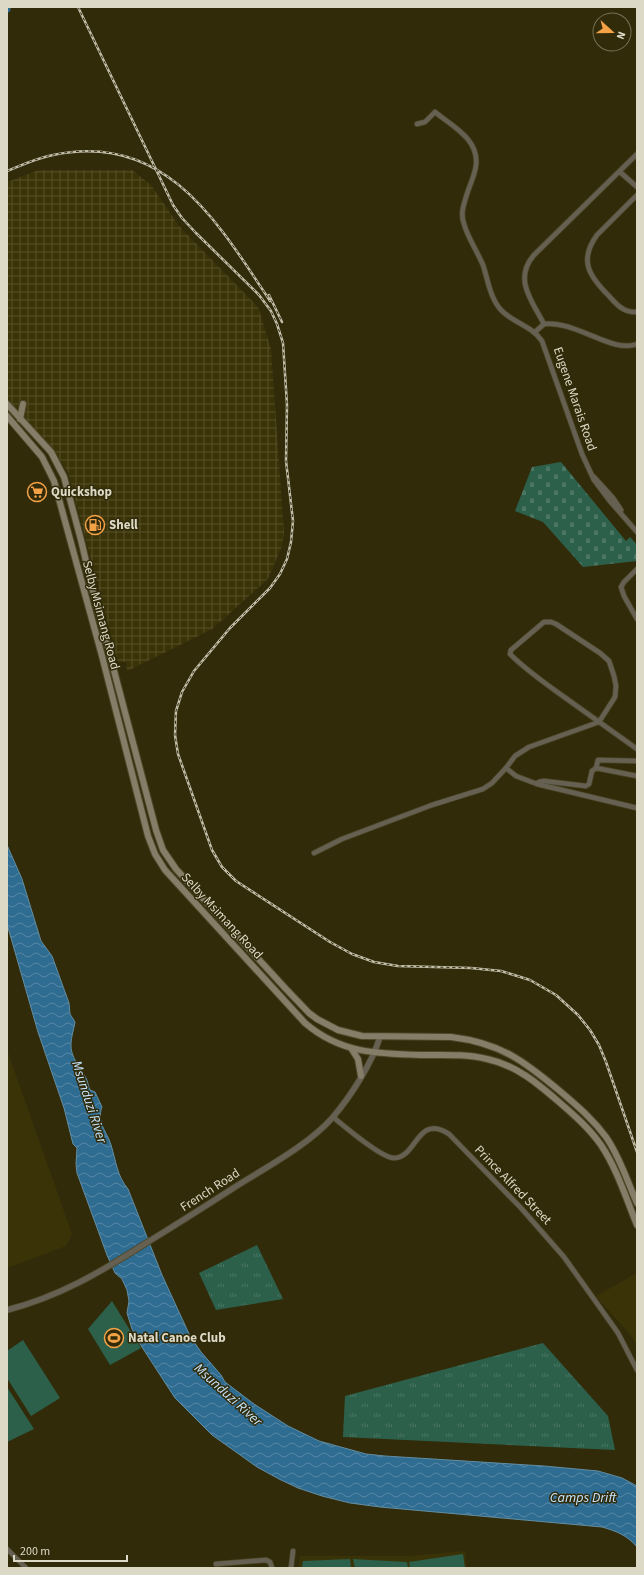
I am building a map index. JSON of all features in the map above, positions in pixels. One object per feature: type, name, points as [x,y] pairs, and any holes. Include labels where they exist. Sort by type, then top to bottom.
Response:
[{"type":"main road","name":"Selby Msimang Road","points":[[7,404],[51,452],[64,477],[156,830],[162,850],[176,869],[286,990],[317,1019],[338,1030],[362,1036],[451,1037],[466,1039],[498,1048],[525,1062],[577,1106],[596,1125],[616,1154],[637,1203]]},
{"type":"main road","points":[[20,419],[23,404]]},
{"type":"main road","points":[[7,409],[9,412],[7,417]]},
{"type":"main road","name":"Selby Msimang Road","points":[[7,417],[42,457],[56,486],[145,823],[155,854],[165,870],[305,1023],[324,1038],[350,1048],[375,1054],[459,1055],[487,1059],[510,1067],[534,1080],[584,1124],[601,1145],[616,1175],[637,1225]]},
{"type":"main road","points":[[350,1048],[359,1061],[362,1076]]},
{"type":"street","name":"Eugene Marais Road","points":[[417,124],[425,122],[435,112],[467,138],[475,152],[476,164],[474,176],[463,207],[463,223],[483,266],[493,298],[506,315],[535,332],[545,346],[582,454],[598,487],[637,532]]},
{"type":"street","points":[[544,324],[524,285],[524,271],[526,266],[534,255],[637,154]]},
{"type":"street","points":[[620,172],[637,187]]},
{"type":"street","points":[[637,195],[596,235],[591,242],[587,257],[594,282],[619,306],[628,312],[637,312]]},
{"type":"street","points":[[535,332],[544,324],[563,324],[624,346],[637,344]]},
{"type":"street","points":[[637,569],[624,582],[622,588],[624,596],[637,619]]},
{"type":"street","points":[[314,853],[342,839],[432,805],[483,789],[492,783],[515,756],[522,751],[598,722],[613,702],[616,692],[614,676],[609,661],[581,639],[556,624],[544,622],[513,647],[510,654],[541,680],[598,722],[637,749]]},
{"type":"street","points":[[538,784],[539,782],[544,781],[586,786],[589,784],[592,771],[596,768],[598,760],[637,761]]},
{"type":"street","points":[[506,768],[516,776],[538,784],[637,808]]},
{"type":"street","points":[[596,768],[637,776]]},
{"type":"street","name":"French Road","points":[[7,1310],[50,1296],[96,1275],[303,1143],[333,1117],[362,1076],[375,1054],[380,1037]]},
{"type":"street","name":"Prince Alfred Street","points":[[333,1117],[380,1152],[392,1158],[403,1155],[428,1129],[439,1129],[449,1134],[521,1208],[564,1257],[618,1333],[637,1370]]},
{"type":"street","points":[[7,1549],[26,1568]]},
{"type":"street","points":[[291,1568],[293,1551]]},
{"type":"street","points":[[216,1564],[266,1560],[270,1562],[272,1568]]},
{"type":"street","points":[[247,1562],[247,1568]]},
{"type":"shaded area","points":[[39,170],[132,170],[151,185],[179,226],[258,307],[271,349],[284,533],[282,546],[268,579],[212,629],[127,671],[126,662],[118,662],[68,472],[45,439],[7,403],[7,182]]},
{"type":"shaded area","points":[[7,1050],[72,1234],[66,1246],[7,1268]]},
{"type":"shaded area","points":[[637,1273],[637,1347],[633,1338],[596,1296]]},
{"type":"shaded area","points":[[465,1551],[467,1568],[298,1568],[300,1556],[409,1556]]},
{"type":"green space","points":[[561,462],[626,541],[630,537],[637,545],[637,561],[583,567],[543,522],[515,511],[532,467]]},
{"type":"green space","points":[[257,1245],[283,1299],[216,1310],[199,1273]]},
{"type":"green space","name":"Natal Canoe Club","points":[[112,1301],[141,1348],[110,1365],[88,1329]]},
{"type":"green space","points":[[23,1340],[60,1398],[31,1416],[7,1378],[7,1351]]},
{"type":"green space","points":[[543,1343],[608,1416],[615,1450],[343,1437],[345,1396]]},
{"type":"green space","points":[[7,1387],[34,1429],[7,1442]]},
{"type":"green space","points":[[463,1554],[465,1568],[410,1568],[409,1562]]},
{"type":"green space","points":[[350,1559],[351,1568],[302,1568],[303,1561]]},
{"type":"green space","points":[[353,1559],[407,1562],[408,1568],[355,1568]]},
{"type":"water","name":"Camps Drift","points":[[7,845],[22,879],[41,941],[52,956],[69,1003],[70,1014],[75,1022],[71,1041],[72,1053],[86,1078],[90,1090],[95,1092],[102,1107],[100,1113],[101,1122],[111,1145],[121,1179],[128,1189],[162,1275],[190,1336],[225,1382],[254,1404],[288,1426],[319,1441],[366,1454],[598,1471],[622,1478],[637,1486],[637,1547],[621,1534],[602,1527],[380,1507],[350,1503],[322,1496],[298,1488],[257,1467],[212,1435],[175,1398],[132,1329],[127,1313],[129,1301],[127,1290],[122,1279],[115,1273],[107,1255],[77,1173],[77,1148],[73,1144],[64,1108],[38,1032],[7,924]]},
{"type":"railway","points":[[78,7],[173,205],[182,218],[196,233],[259,295],[271,311],[283,343],[287,405],[286,461],[293,521],[291,542],[287,559],[280,574],[270,588],[230,628],[194,671],[182,692],[176,711],[175,735],[178,754],[212,850],[222,867],[236,881],[330,942],[352,954],[374,962],[398,966],[471,968],[501,971],[530,980],[556,995],[578,1015],[590,1030],[599,1045],[637,1152]]},
{"type":"railway","points":[[7,171],[47,156],[92,151],[127,157],[157,170],[184,189],[208,214],[230,241],[270,301]]},
{"type":"railway","points":[[269,295],[282,322]]},
{"type":"place","name":"Quickshop","points":[[37,492]]},
{"type":"place","name":"Shell","points":[[95,525]]},
{"type":"place","name":"Natal Canoe Club","points":[[114,1338]]},
{"type":"water label","name":"Msunduzi River","points":[[89,1102]]},
{"type":"water label","name":"Msunduzi River","points":[[228,1395]]}]
